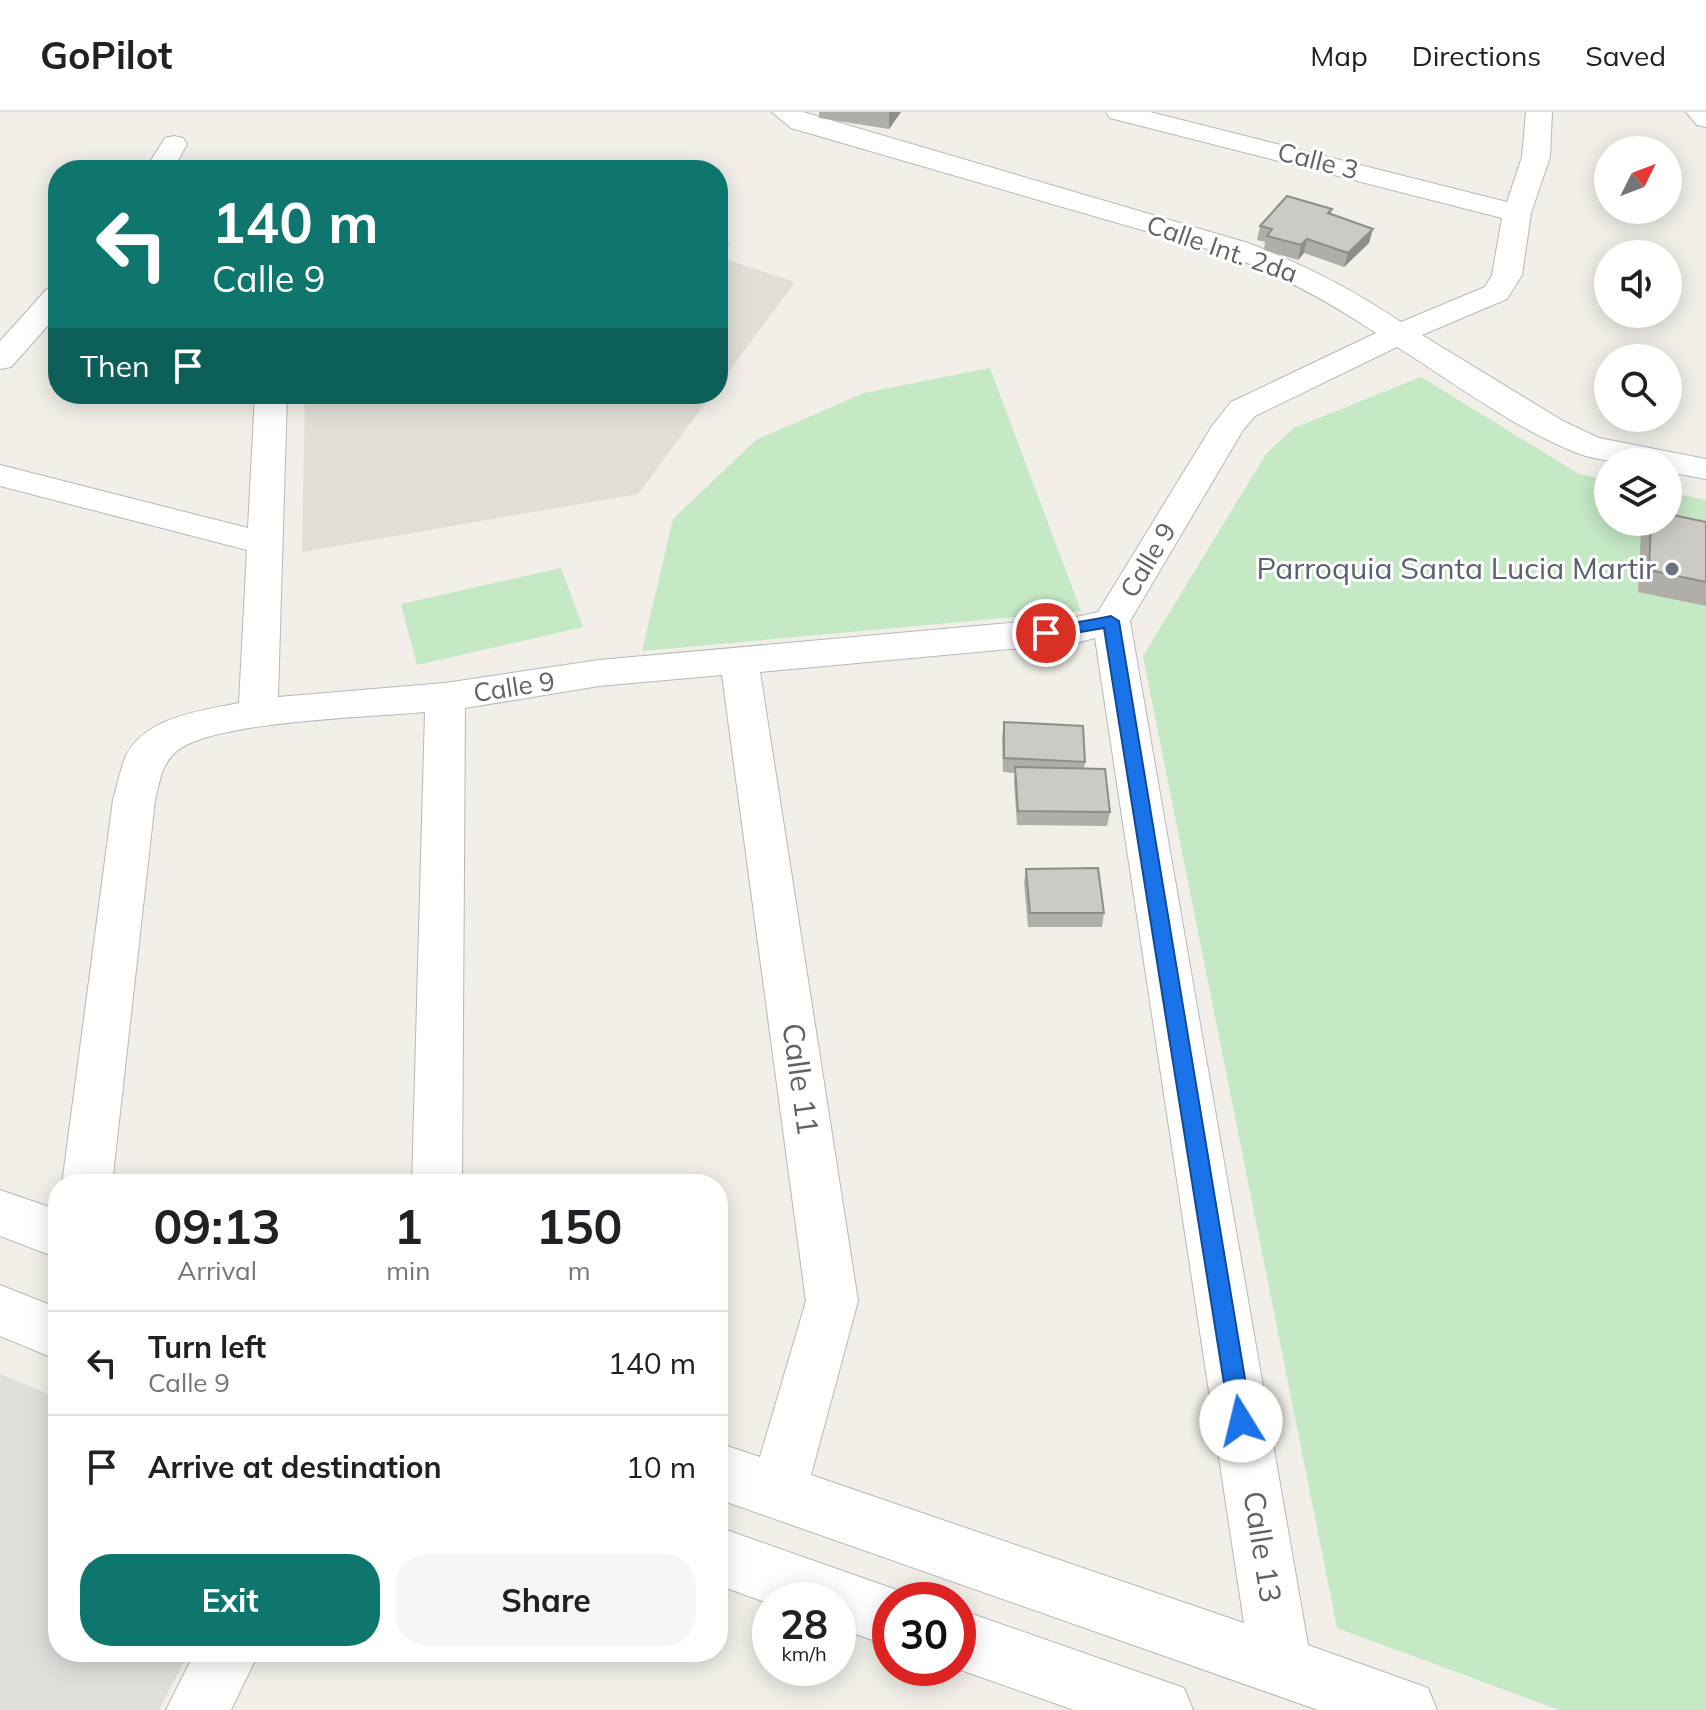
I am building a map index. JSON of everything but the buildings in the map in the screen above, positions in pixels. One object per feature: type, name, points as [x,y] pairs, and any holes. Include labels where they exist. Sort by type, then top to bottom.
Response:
[{"type":"street","name":"Calle 3","points":[[1119,112],[1517,213]]},
{"type":"street","name":"Calle 9","points":[[88,1174],[134,800],[145,759],[165,739],[199,725],[258,713],[445,697],[599,673],[1076,630],[1111,621],[1229,426],[1243,409],[1398,334],[1496,293],[1507,275],[1517,213],[1536,157],[1539,112]]},
{"type":"street","points":[[1699,112],[1706,119]]},
{"type":"street","name":"Calle Int. 2da","points":[[792,117],[1238,249],[1289,269],[1340,295],[1551,428],[1590,446],[1706,469]]},
{"type":"street","points":[[165,160],[174,144]]},
{"type":"street","points":[[0,360],[48,306]]},
{"type":"street","points":[[258,713],[271,404]]},
{"type":"street","points":[[0,475],[266,544]]},
{"type":"street","name":"Calle 13","points":[[1111,621],[1281,1667]]},
{"type":"street","name":"Calle 11","points":[[739,662],[832,1301],[778,1491]]},
{"type":"street","name":"Calle 9","points":[[437,1174],[445,697]]},
{"type":"street","points":[[0,1213],[48,1230]]},
{"type":"street","points":[[0,1310],[48,1325]]},
{"type":"street","points":[[728,1474],[1406,1710]]},
{"type":"street","points":[[728,1559],[872,1610]]},
{"type":"street","points":[[976,1645],[1162,1710]]},
{"type":"street","points":[[197,1710],[223,1662]]},
{"type":"shaded area","points":[[728,260],[795,282],[728,372]]},
{"type":"shaded area","points":[[305,404],[705,404],[638,494],[302,552]]},
{"type":"shaded area","points":[[0,1374],[48,1394],[48,1662],[184,1662],[159,1710],[0,1710]]},
{"type":"green space","points":[[990,368],[1081,611],[642,651],[673,519],[756,440],[864,393]]},
{"type":"green space","points":[[1421,377],[1579,474],[1594,477],[1594,536],[1682,536],[1682,495],[1706,500],[1706,1710],[1559,1710],[1337,1628],[1143,656],[1266,454],[1294,428]]},
{"type":"green space","points":[[561,568],[583,627],[417,665],[401,604]]},
{"type":"place","name":"Parroquia Santa Lucia Martir","points":[[1672,569]]},
{"type":"route","points":[[1046,633],[1076,630],[1111,621],[1241,1421]]}]
